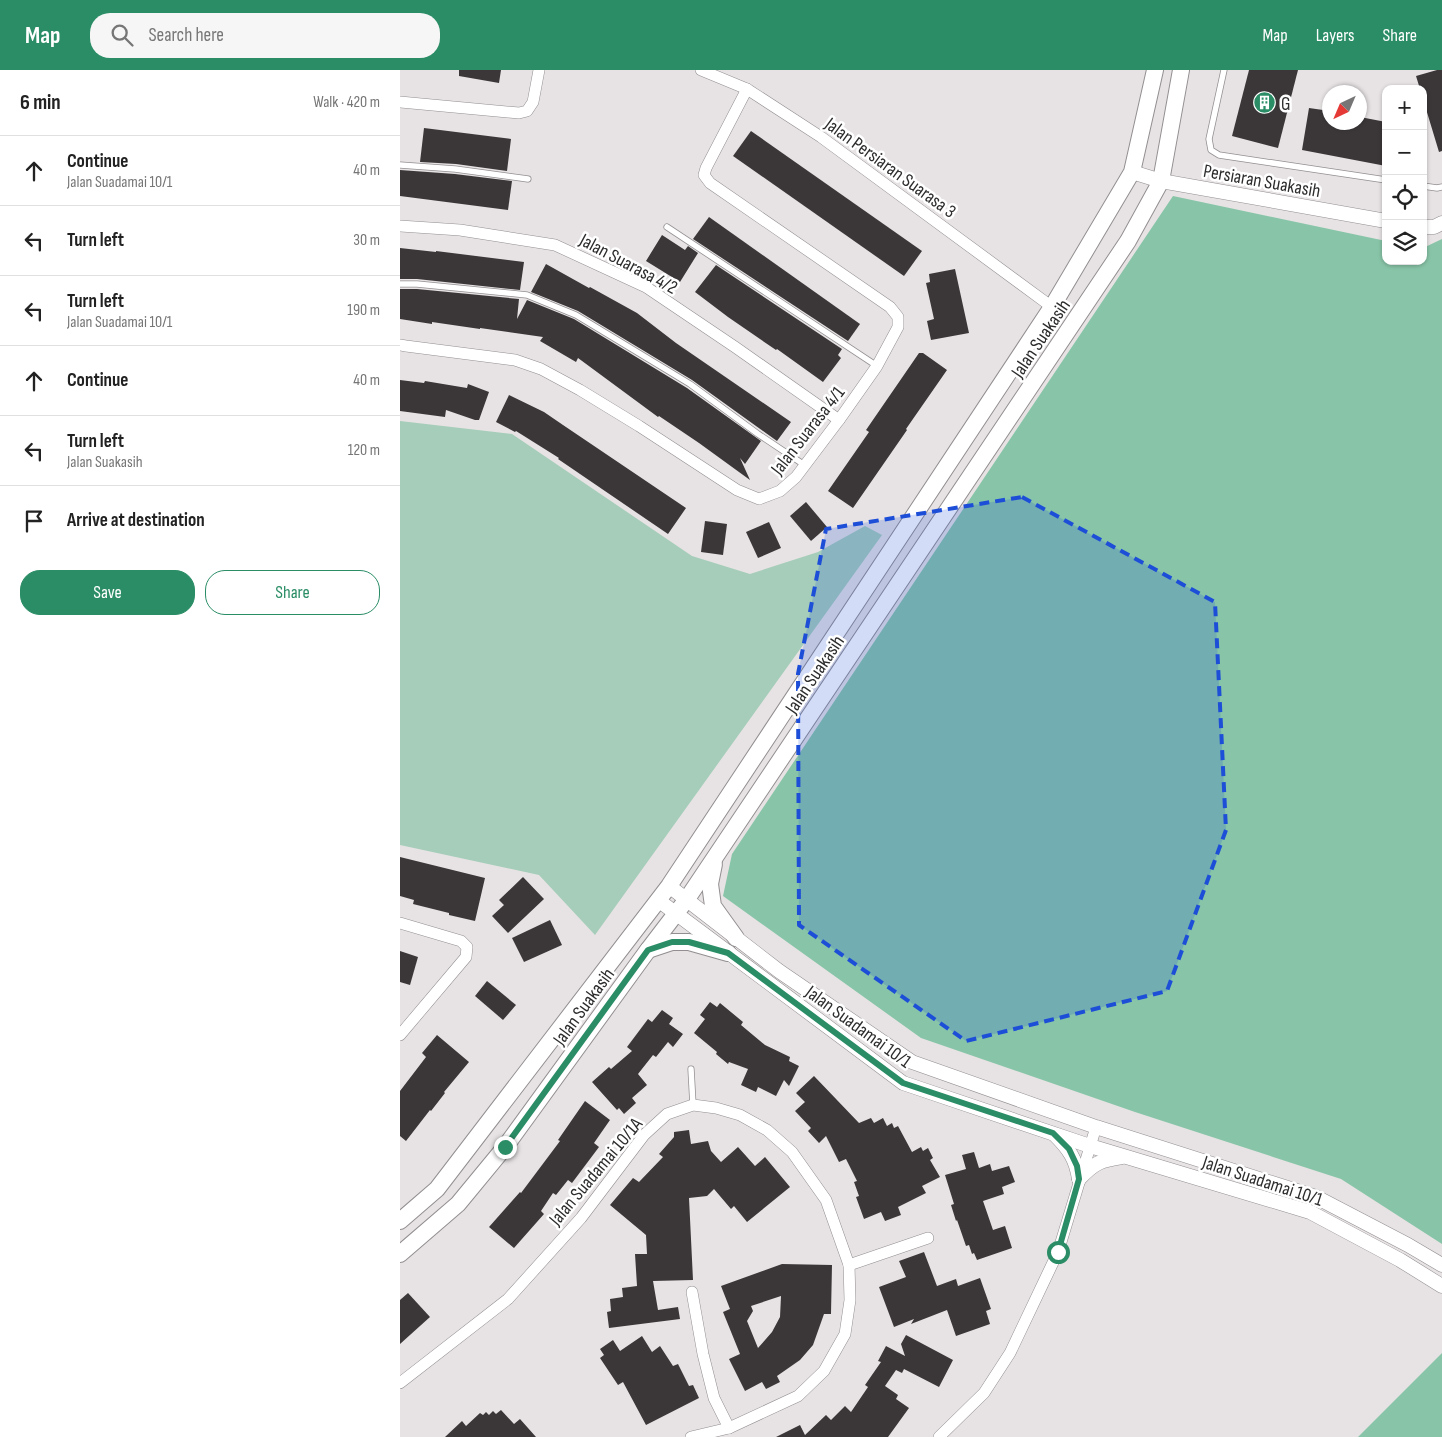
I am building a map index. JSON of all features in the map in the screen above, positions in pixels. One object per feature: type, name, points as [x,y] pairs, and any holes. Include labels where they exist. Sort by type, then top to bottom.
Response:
[{"type":"main road","name":"Jalan Suakasih","points":[[400,1221],[437,1189],[669,886],[1052,307],[1132,172],[1155,70]]},
{"type":"main road","name":"Jalan Suakasih","points":[[400,1254],[458,1204],[505,1147],[687,899],[1128,241],[1161,181],[1182,70]]},
{"type":"main road","points":[[715,857],[710,884],[713,906],[736,938]]},
{"type":"main road","points":[[648,950],[672,942],[689,942],[728,953]]},
{"type":"street","points":[[400,102],[519,112],[527,111],[533,102],[539,70]]},
{"type":"street","name":"Jalan Persiaran Suarasa 3","points":[[701,70],[746,89],[821,137],[1052,307]]},
{"type":"street","name":"Jalan Suarasa 4/1","points":[[400,345],[515,360],[541,369],[639,426],[737,490],[759,499],[780,491],[806,466],[877,366],[898,327],[898,317],[890,308],[710,182],[704,175],[746,89]]},
{"type":"street","name":"Persiaran Suakasih","points":[[1132,172],[1161,181],[1382,220]]},
{"type":"street","points":[[1427,227],[1434,227],[1442,223]]},
{"type":"street","name":"Jalan Suarasa 4/2","points":[[400,226],[460,230],[555,245],[646,287],[839,420]]},
{"type":"street","name":"Jalan Suadamai 10/1","points":[[669,886],[779,971],[912,1062],[1096,1127],[1316,1197],[1442,1265]]},
{"type":"street","name":"Jalan Suadamai 10/1","points":[[658,900],[903,1083],[1090,1146],[1310,1212],[1400,1260],[1442,1286]]},
{"type":"street","points":[[400,924],[461,941],[467,947],[466,957],[400,1035]]},
{"type":"street","name":"Jalan Suadamai 10/1A","points":[[400,1383],[508,1299],[581,1218],[644,1135],[667,1114],[693,1105],[716,1108],[740,1115],[767,1130],[792,1152],[826,1200],[849,1265],[850,1300],[845,1334],[824,1371],[798,1396],[729,1428],[691,1437]]},
{"type":"street","points":[[939,1437],[984,1394],[1010,1354],[1058,1252],[1096,1127]]},
{"type":"street","points":[[1053,1133],[1069,1149],[1077,1166],[1079,1179]]},
{"type":"street","points":[[1079,1179],[1089,1168],[1105,1159],[1126,1156]]},
{"type":"street","points":[[849,1265],[928,1238]]},
{"type":"street","points":[[692,1292],[703,1354],[714,1398],[729,1428]]},
{"type":"lane","points":[[1224,70],[1209,139],[1211,150],[1219,155],[1382,179]]},
{"type":"lane","points":[[400,165],[455,169],[528,179]]},
{"type":"lane","points":[[1427,187],[1437,188],[1442,186]]},
{"type":"lane","points":[[667,227],[877,366]]},
{"type":"lane","points":[[400,284],[527,295],[576,315],[690,384],[758,434],[806,466]]},
{"type":"lane","points":[[691,1069],[693,1105]]},
{"type":"highlighted area","points":[[1022,497],[1215,602],[1226,830],[1167,991],[966,1041],[799,925],[798,674],[826,529]]},
{"type":"green space","points":[[1173,196],[1382,240],[1382,265],[1427,265],[1427,246],[1442,239],[1442,1244],[1341,1179],[1135,1112],[921,1038],[723,896],[732,854]]},
{"type":"green space","points":[[400,421],[512,434],[692,556],[750,574],[818,552],[865,526],[882,535],[595,935],[539,875],[400,845]]},
{"type":"green space","points":[[1442,1353],[1442,1437],[1358,1437]]},
{"type":"building","points":[[459,70],[501,70],[499,83],[459,76]]},
{"type":"building","name":"G","points":[[1249,70],[1298,70],[1278,148],[1232,136]]},
{"type":"building","points":[[1442,70],[1442,151],[1439,152],[1427,112],[1427,85],[1419,85],[1416,76]]},
{"type":"building","points":[[1309,108],[1322,110],[1322,130],[1367,130],[1367,118],[1382,121],[1382,165],[1302,150]]},
{"type":"building","points":[[424,128],[511,139],[507,171],[456,164],[420,162]]},
{"type":"building","points":[[751,131],[922,251],[904,276],[733,156]]},
{"type":"building","points":[[400,170],[512,181],[508,210],[400,196]]},
{"type":"building","points":[[709,217],[860,324],[848,341],[693,239]]},
{"type":"building","points":[[662,235],[685,250],[688,246],[698,253],[680,282],[646,261]]},
{"type":"building","points":[[400,248],[524,262],[520,290],[417,279],[400,279]]},
{"type":"building","points":[[546,264],[637,313],[676,343],[791,422],[777,441],[692,380],[578,311],[531,292]]},
{"type":"building","points":[[716,265],[842,349],[838,355],[841,358],[823,382],[695,292]]},
{"type":"building","points":[[955,269],[969,333],[931,340],[927,321],[934,319],[926,283],[930,282],[929,274]]},
{"type":"building","points":[[400,289],[519,299],[517,319],[527,300],[574,319],[687,388],[761,441],[745,464],[740,458],[750,480],[699,443],[658,417],[578,358],[576,362],[540,341],[543,337],[400,319]]},
{"type":"building","points":[[919,353],[923,353],[947,370],[853,508],[828,491],[869,432],[866,430]]},
{"type":"building","points":[[400,380],[424,383],[425,381],[467,388],[468,384],[489,392],[479,420],[446,410],[445,417],[400,411]]},
{"type":"building","points":[[509,395],[544,412],[686,508],[668,534],[559,458],[516,431],[496,422]]},
{"type":"building","points":[[806,502],[827,527],[811,541],[790,516]]},
{"type":"building","points":[[705,521],[727,524],[723,555],[701,552]]},
{"type":"building","points":[[769,522],[781,548],[758,558],[746,532]]},
{"type":"building","points":[[400,857],[485,878],[475,921],[413,904],[414,900],[400,896]]},
{"type":"building","points":[[523,877],[544,899],[508,933],[492,916],[504,905],[499,900]]},
{"type":"building","points":[[550,920],[562,945],[524,962],[512,938]]},
{"type":"building","points":[[400,951],[418,957],[410,985],[400,982]]},
{"type":"building","points":[[487,981],[516,1005],[503,1020],[475,996]]},
{"type":"building","points":[[710,1002],[717,1007],[720,1003],[743,1022],[741,1025],[765,1045],[790,1057],[789,1061],[799,1066],[789,1086],[784,1080],[776,1096],[758,1087],[756,1092],[741,1085],[748,1069],[729,1062],[728,1064],[694,1033],[705,1019],[700,1015]]},
{"type":"building","points":[[662,1010],[673,1018],[669,1024],[683,1034],[673,1047],[668,1042],[656,1057],[653,1055],[638,1074],[647,1085],[632,1098],[636,1103],[624,1114],[619,1108],[617,1110],[592,1082],[632,1051],[627,1047],[648,1019],[652,1022]]},
{"type":"building","points":[[437,1035],[469,1062],[406,1141],[400,1136],[400,1091],[426,1057],[422,1053]]},
{"type":"building","points":[[814,1076],[859,1123],[871,1118],[874,1123],[883,1118],[887,1126],[892,1123],[894,1128],[898,1126],[912,1152],[921,1147],[923,1151],[928,1148],[933,1158],[930,1160],[940,1177],[922,1186],[926,1193],[898,1207],[901,1215],[885,1221],[881,1212],[864,1219],[856,1197],[859,1196],[854,1182],[857,1181],[846,1159],[839,1162],[826,1136],[819,1143],[808,1131],[811,1128],[795,1111],[805,1102],[796,1093]]},
{"type":"building","points":[[585,1101],[610,1120],[594,1143],[599,1147],[572,1183],[568,1180],[556,1195],[553,1193],[541,1211],[544,1214],[514,1248],[489,1227],[521,1193],[560,1141],[558,1140]]},
{"type":"building","points":[[689,1130],[691,1144],[708,1141],[711,1151],[721,1162],[738,1147],[755,1166],[765,1157],[790,1187],[747,1222],[734,1206],[731,1209],[714,1189],[707,1196],[689,1198],[693,1280],[653,1281],[658,1310],[678,1307],[680,1319],[609,1328],[607,1312],[611,1311],[610,1299],[623,1297],[622,1288],[637,1286],[635,1254],[647,1254],[646,1235],[610,1205],[633,1178],[639,1182],[663,1157],[659,1154],[674,1137],[674,1132]]},
{"type":"building","points":[[974,1152],[979,1168],[990,1164],[992,1171],[1009,1166],[1015,1182],[1002,1187],[1004,1194],[983,1201],[993,1230],[1005,1226],[1012,1248],[977,1260],[974,1253],[972,1254],[969,1245],[966,1246],[956,1221],[951,1205],[954,1204],[945,1175],[966,1169],[962,1155]]},
{"type":"building","points":[[924,1252],[937,1286],[956,1279],[958,1286],[980,1278],[991,1309],[986,1311],[990,1324],[956,1336],[947,1310],[911,1324],[914,1319],[894,1327],[879,1287],[906,1277],[899,1261]]},
{"type":"building","points":[[782,1264],[832,1265],[831,1314],[824,1314],[813,1345],[800,1360],[777,1376],[780,1382],[766,1389],[762,1382],[745,1391],[729,1359],[740,1354],[723,1312],[730,1309],[721,1286]],"holes":[[[781,1296],[780,1317],[772,1332],[758,1348],[747,1321],[753,1311],[751,1306]]]},
{"type":"building","points":[[408,1293],[430,1317],[400,1344],[400,1300]]},
{"type":"building","points":[[906,1335],[953,1360],[939,1387],[904,1369],[902,1373],[896,1370],[885,1386],[898,1395],[896,1399],[909,1408],[888,1437],[776,1437],[800,1425],[805,1435],[826,1415],[831,1420],[845,1406],[851,1412],[868,1387],[865,1385],[881,1362],[878,1361],[886,1346],[905,1356],[901,1344]]},
{"type":"building","points":[[642,1336],[652,1352],[660,1346],[673,1366],[678,1364],[689,1386],[693,1385],[699,1398],[646,1425],[623,1382],[618,1385],[600,1358],[604,1355],[600,1349],[613,1340],[620,1351]]},
{"type":"building","points":[[501,1410],[514,1424],[520,1419],[536,1437],[445,1437],[462,1421],[466,1426],[480,1413],[483,1415],[486,1412],[489,1415],[493,1411],[496,1414]]},
{"type":"place","name":"G","points":[[1265,103]]},
{"type":"route","points":[[505,1147],[648,950],[672,942],[689,942],[728,953],[903,1083],[1053,1133],[1069,1149],[1077,1166],[1079,1179],[1058,1252]]}]
